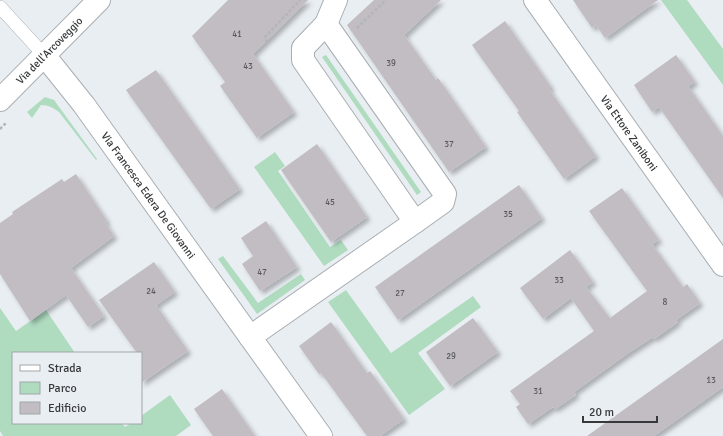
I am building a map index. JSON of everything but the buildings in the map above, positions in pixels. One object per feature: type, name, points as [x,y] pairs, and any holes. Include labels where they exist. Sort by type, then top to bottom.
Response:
[{"type":"street","name":"Via dell'Arcoveggio","points":[[0,100],[99,0]]},
{"type":"street","points":[[336,0],[326,24],[303,48],[303,60],[415,222]]},
{"type":"street","name":"Via Ettore Zaniboni","points":[[536,0],[723,265]]},
{"type":"street","points":[[250,337],[443,202],[445,194],[326,24]]},
{"type":"street","name":"Via Francesca Edera De Giovanni","points":[[44,55],[84,104],[320,436]]},
{"type":"lane","points":[[0,8],[44,55]]},
{"type":"path","points":[[267,42],[265,37],[300,0]]},
{"type":"path","points":[[361,34],[357,28],[386,0]]},
{"type":"green space","points":[[661,0],[687,0],[723,49],[723,85]]},
{"type":"green space","points":[[326,55],[421,192],[417,195],[322,57]]},
{"type":"green space","points":[[45,97],[54,100],[97,159],[96,160],[59,112],[49,106],[41,105],[32,118],[27,112]]},
{"type":"green space","points":[[275,152],[285,166],[278,171],[330,247],[341,240],[348,250],[324,266],[254,167]]},
{"type":"green space","points":[[223,256],[258,303],[301,274],[305,280],[257,314],[218,259]]},
{"type":"green space","points":[[346,290],[391,353],[473,296],[481,307],[418,353],[445,389],[409,415],[328,302]]},
{"type":"green space","points":[[0,308],[16,331],[46,310],[74,352],[12,352],[12,424],[123,424],[125,427],[130,424],[142,424],[142,415],[170,395],[191,425],[176,436],[3,436],[0,431]]}]
